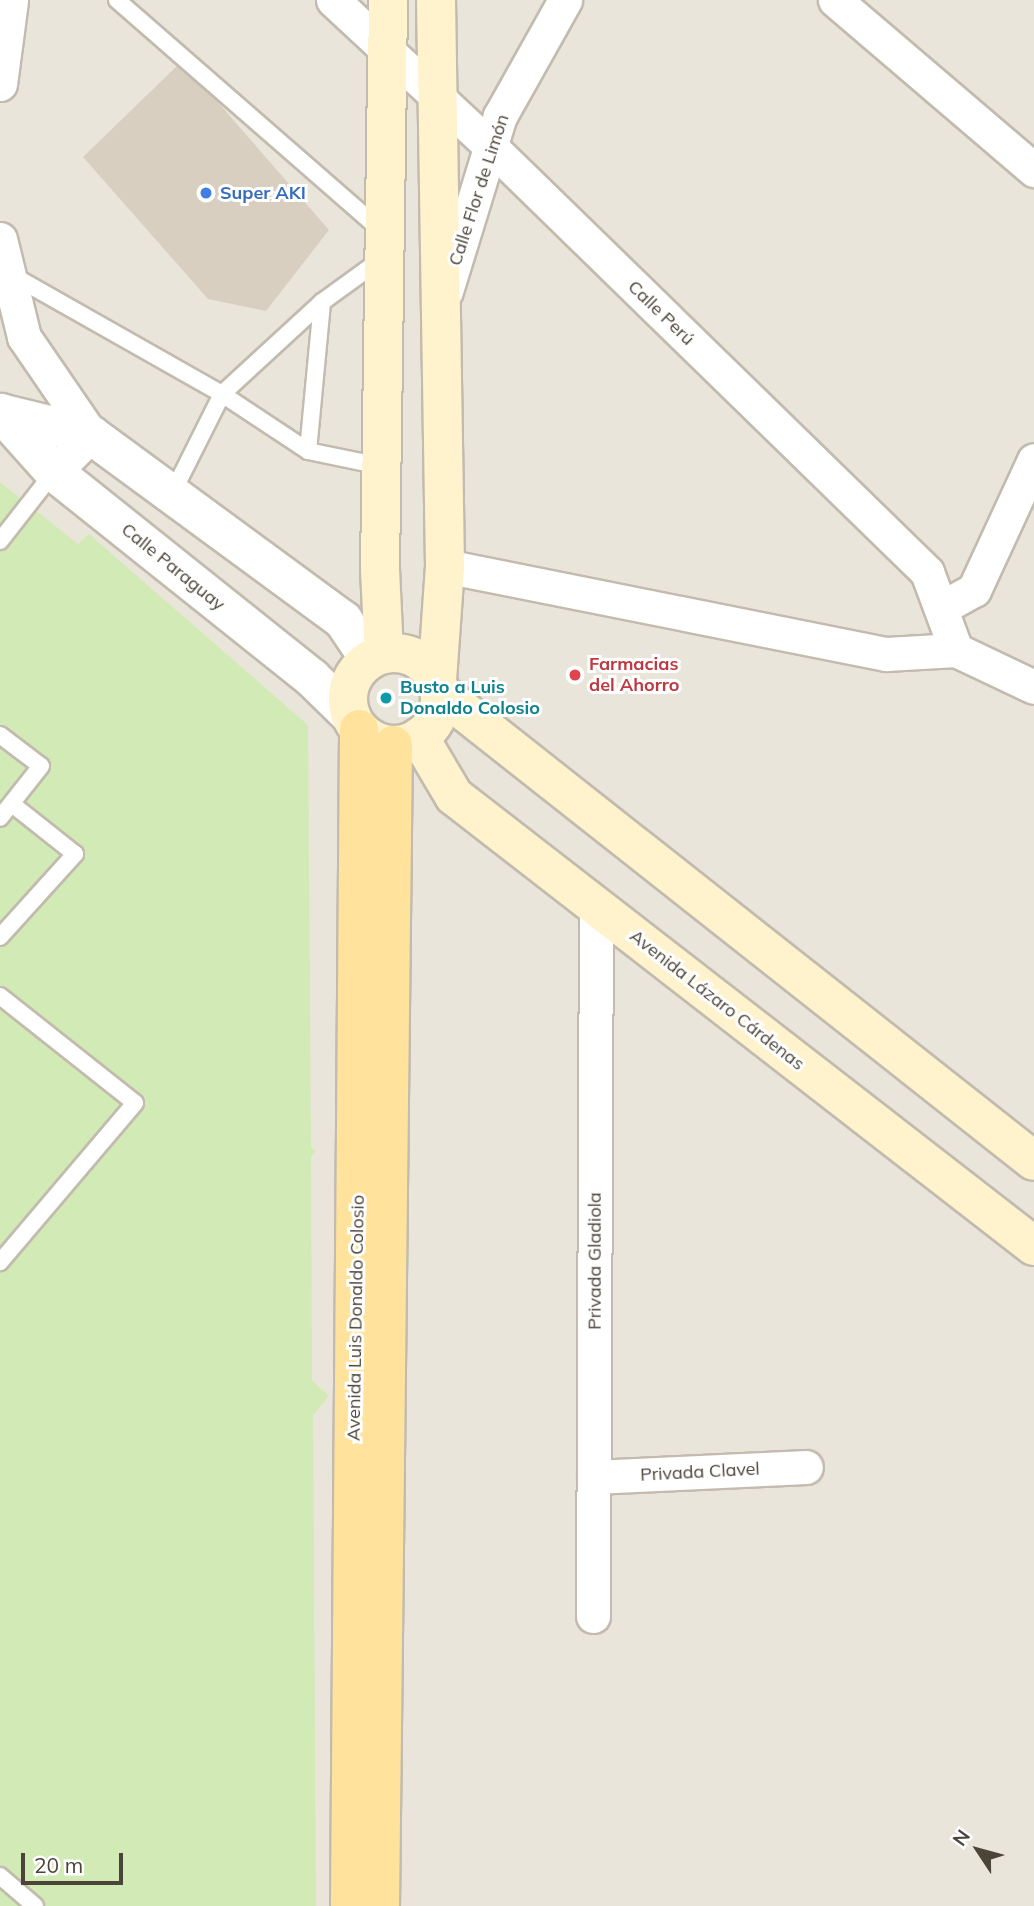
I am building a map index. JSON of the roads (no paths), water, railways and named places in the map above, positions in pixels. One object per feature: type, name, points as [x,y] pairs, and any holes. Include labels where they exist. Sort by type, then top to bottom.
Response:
[{"type":"main road","points":[[388,0],[377,657],[351,684],[355,722],[380,743],[406,741],[435,722],[439,686],[446,566],[436,0]]},
{"type":"main road","points":[[377,657],[414,657],[439,686],[1034,1161]]},
{"type":"main road","name":"Avenida Luis Donaldo Colosio","points":[[350,1906],[355,722]]},
{"type":"main road","points":[[380,1906],[406,741]]},
{"type":"main road","name":"Avenida Lázaro Cárdenas","points":[[406,741],[454,796],[1034,1246]]},
{"type":"street","points":[[0,84],[11,0]]},
{"type":"street","name":"Calle Perú","points":[[333,0],[489,145],[927,572],[956,650]]},
{"type":"street","name":"Calle Flor de Limón","points":[[441,310],[489,145],[565,0]]},
{"type":"street","points":[[835,0],[1034,170]]},
{"type":"street","points":[[0,239],[24,337],[91,435],[54,471]]},
{"type":"street","name":"Calle Paraguay","points":[[0,413],[91,435],[343,620],[377,657]]},
{"type":"street","name":"Calle Paraguay","points":[[0,413],[54,471],[312,678],[355,722]]},
{"type":"street","points":[[941,608],[974,590],[1034,460]]},
{"type":"street","points":[[446,566],[886,654],[956,650],[1034,687]]},
{"type":"street","name":"Privada Gladiola","points":[[593,1616],[596,906]]},
{"type":"street","name":"Privada Clavel","points":[[594,1477],[806,1467]]},
{"type":"lane","points":[[117,0],[384,245],[222,394],[172,494]]},
{"type":"lane","points":[[8,273],[222,394],[308,450],[381,466]]},
{"type":"lane","points":[[308,450],[322,302]]},
{"type":"lane","points":[[0,541],[54,471]]},
{"type":"lane","points":[[0,735],[41,766],[0,818]]},
{"type":"lane","points":[[0,937],[75,854],[12,804]]},
{"type":"lane","points":[[0,996],[135,1103],[0,1262]]},
{"type":"lane","points":[[0,1876],[35,1906]]},
{"type":"place","name":"Super AKI","points":[[206,193]]},
{"type":"place","name":"Farmacias del Ahorro","points":[[575,675]]},
{"type":"place","name":"Busto a Luis Donaldo Colosio","points":[[386,698]]}]
